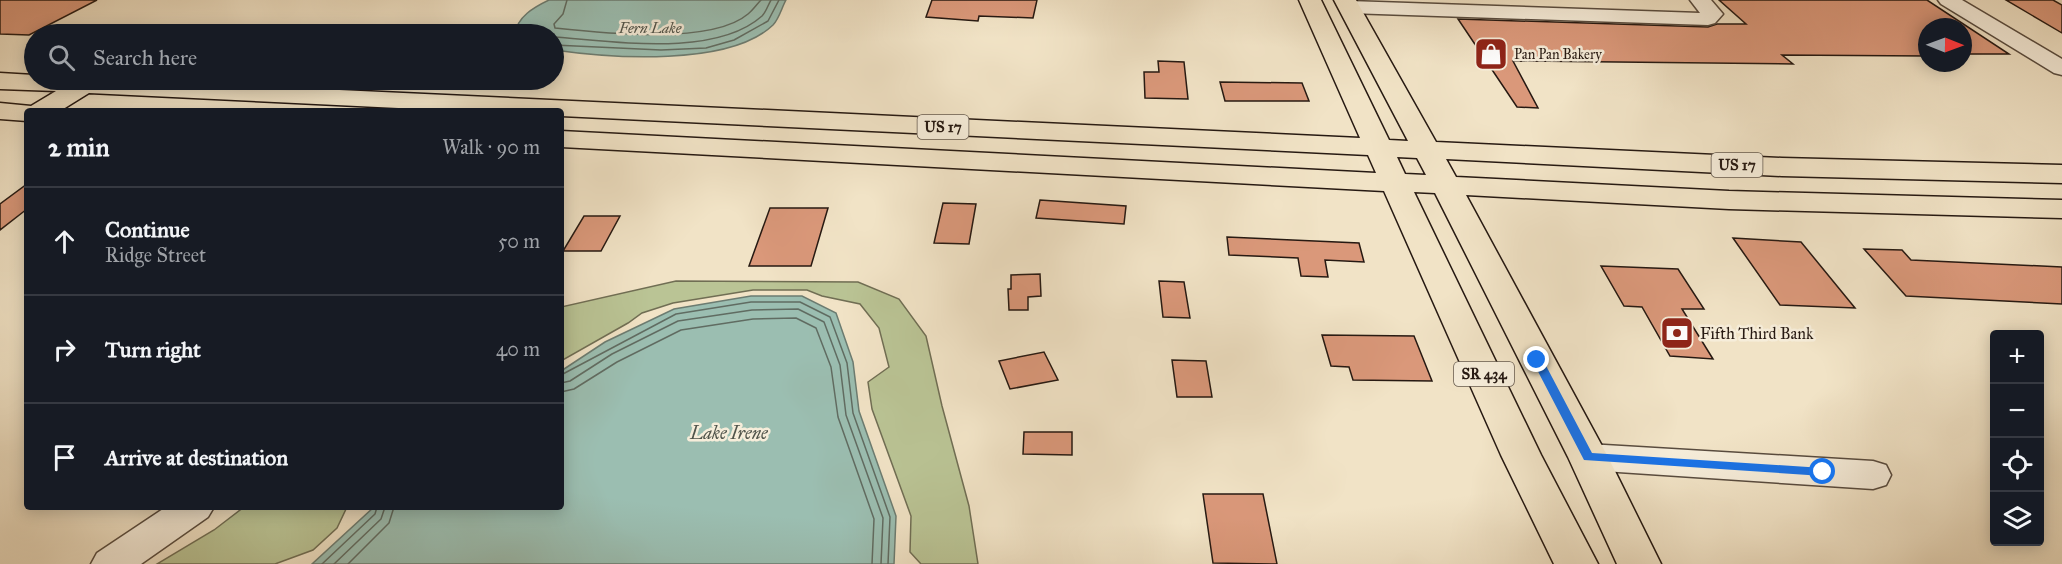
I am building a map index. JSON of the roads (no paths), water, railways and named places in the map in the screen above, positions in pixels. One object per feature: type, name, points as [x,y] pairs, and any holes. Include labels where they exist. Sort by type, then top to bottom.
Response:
[{"type":"main road","name":"SR 434","points":[[1311,0],[1521,455],[1576,564]]},
{"type":"main road","name":"SR 434","points":[[1347,3],[1588,457],[1639,564]]},
{"type":"main road","name":"US 17","points":[[0,81],[24,82]]},
{"type":"main road","points":[[46,108],[76,90]]},
{"type":"main road","name":"US 17","points":[[148,90],[438,108]]},
{"type":"main road","points":[[0,111],[24,113]]},
{"type":"main road","name":"US 17","points":[[564,115],[738,118],[1782,167],[2055,174]]},
{"type":"main road","name":"US 17","points":[[564,139],[1729,200],[2062,209]]},
{"type":"main road","points":[[1996,208],[2048,190],[2055,174]]},
{"type":"street","points":[[1347,3],[1708,19],[1713,14],[1700,0]]},
{"type":"street","points":[[1948,0],[2062,68]]},
{"type":"street","points":[[1588,457],[1873,475]]},
{"type":"street","points":[[111,564],[191,510]]},
{"type":"water","name":"Fern Lake","points":[[549,0],[786,0],[773,25],[753,38],[728,48],[668,56],[636,57],[564,51],[564,24],[518,24],[532,9]]},
{"type":"water","name":"Lake Irene","points":[[751,296],[802,296],[836,313],[853,362],[859,411],[896,516],[894,564],[312,564],[371,510],[564,510],[564,369],[605,342],[674,309]]},
{"type":"place","name":"Pan Pan Bakery","points":[[1491,54]]},
{"type":"place","name":"Fifth Third Bank","points":[[1677,333]]}]
